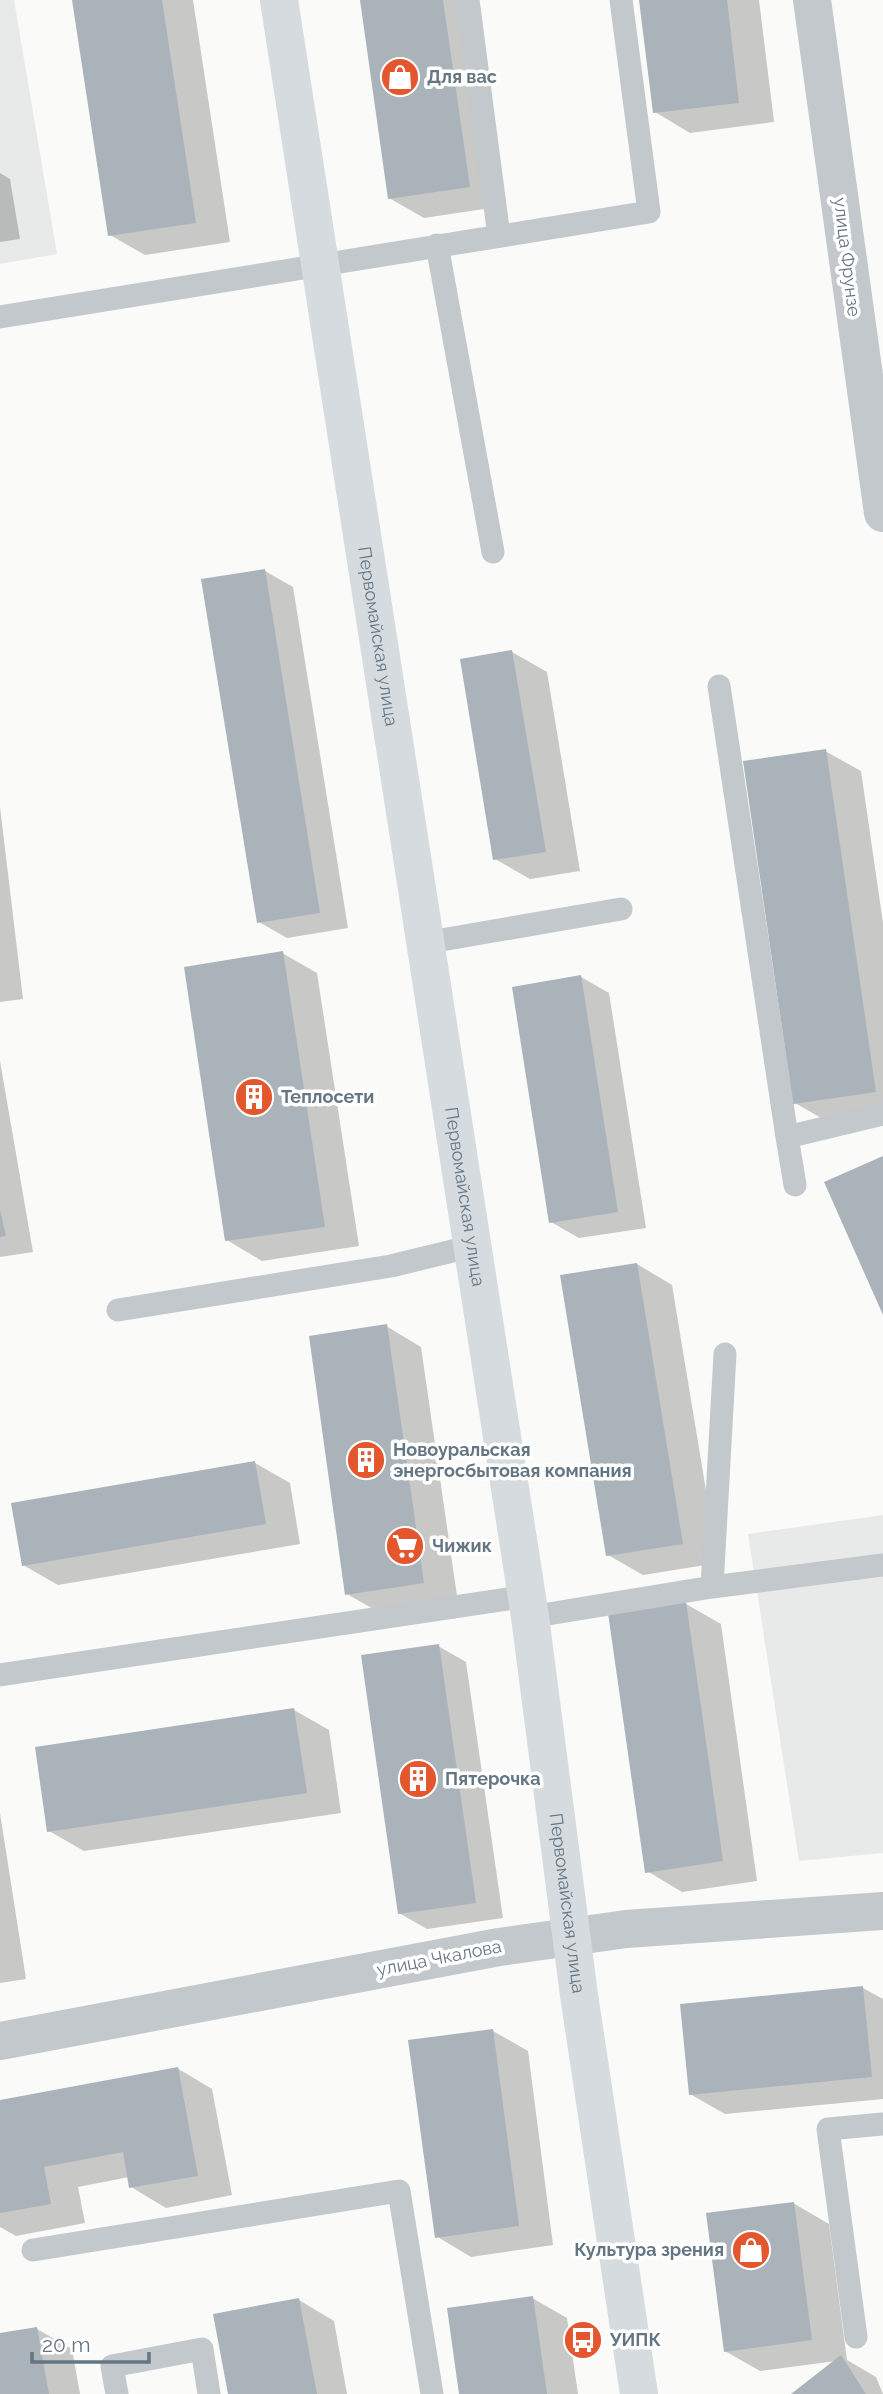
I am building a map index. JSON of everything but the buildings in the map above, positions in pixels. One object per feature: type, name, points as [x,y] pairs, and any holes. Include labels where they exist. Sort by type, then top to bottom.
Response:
[{"type":"main road","name":"Первомайская улица","points":[[279,0],[529,1606],[572,1936],[639,2394]]},
{"type":"street","name":"улица Фрунзе","points":[[812,0],[883,513]]},
{"type":"street","name":"улица Чкалова","points":[[0,2041],[499,1947],[572,1936],[883,1911]]},
{"type":"lane","points":[[468,0],[499,236]]},
{"type":"lane","points":[[0,317],[649,212],[621,0]]},
{"type":"lane","points":[[437,245],[493,552]]},
{"type":"lane","points":[[719,686],[795,1185]]},
{"type":"lane","points":[[424,943],[621,909]]},
{"type":"lane","points":[[788,1137],[883,1114]]},
{"type":"lane","points":[[118,1310],[391,1266],[473,1246]]},
{"type":"lane","points":[[712,1587],[726,1354]]},
{"type":"lane","points":[[0,1675],[529,1606],[712,1587],[883,1564]]},
{"type":"lane","points":[[856,2337],[828,2129],[883,2124]]},
{"type":"lane","points":[[33,2250],[398,2191],[432,2394]]},
{"type":"lane","points":[[117,2394],[112,2366],[202,2349],[209,2394]]},
{"type":"shaded area","points":[[0,0],[14,0],[57,254],[0,264]]},
{"type":"shaded area","points":[[883,1515],[883,1853],[799,1861],[748,1534]]},
{"type":"place","name":"Для вас","points":[[400,77]]},
{"type":"place","name":"Теплосети","points":[[254,1097]]},
{"type":"place","name":"Новоуральская энергосбытовая компания","points":[[366,1460]]},
{"type":"place","name":"Чижик","points":[[405,1546]]},
{"type":"place","name":"Пятерочка","points":[[418,1779]]},
{"type":"place","name":"Культура зрения","points":[[751,2250]]},
{"type":"place","name":"УИПК","points":[[583,2340]]}]
